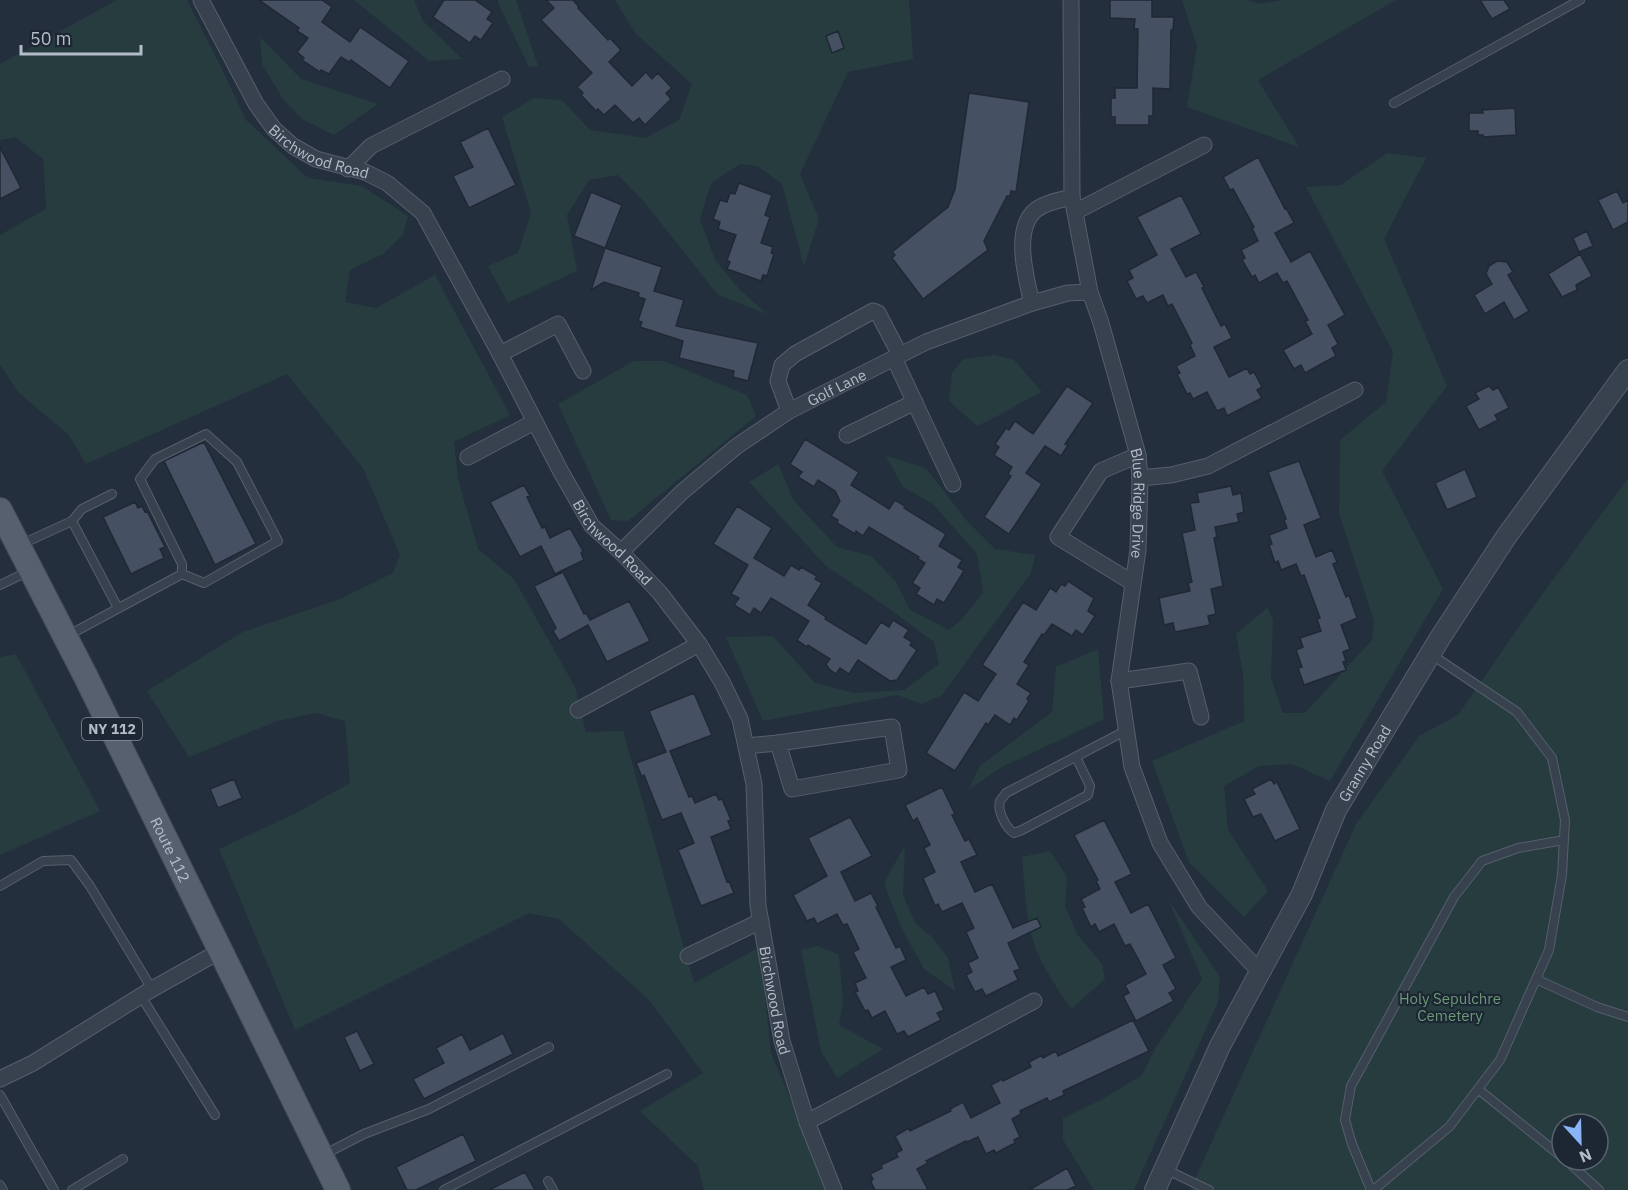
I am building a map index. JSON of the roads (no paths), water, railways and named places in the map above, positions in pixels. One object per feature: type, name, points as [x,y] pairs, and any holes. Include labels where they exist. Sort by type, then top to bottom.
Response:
[{"type":"main road","name":"Route 112","points":[[0,510],[66,637],[339,1190]]},
{"type":"street","name":"Birchwood Road","points":[[201,0],[256,104],[274,129],[293,146],[308,155],[348,169],[365,172],[387,183],[423,213],[592,526],[621,552],[660,593],[699,644],[722,682],[740,718],[754,784],[758,906],[782,1041],[807,1122],[834,1190]]},
{"type":"street","name":"Blue Ridge Drive","points":[[1071,0],[1073,204],[1090,292],[1138,455],[1140,478],[1138,550],[1119,681],[1132,767],[1160,843],[1199,907],[1260,972]]},
{"type":"street","points":[[348,169],[370,146],[502,79]]},
{"type":"street","points":[[1032,303],[1023,260],[1023,239],[1026,226],[1035,210],[1052,201],[1073,204],[1204,145]]},
{"type":"street","name":"Golf Lane","points":[[621,552],[682,492],[737,446],[789,411],[926,342],[1032,303],[1068,294],[1090,292]]},
{"type":"street","points":[[789,411],[778,381],[782,365],[795,354],[873,311],[878,313],[915,402],[953,484]]},
{"type":"street","points":[[500,354],[558,324],[584,371]]},
{"type":"street","name":"Granny Road","points":[[1155,1190],[1221,1046],[1302,894],[1336,810],[1431,654],[1506,537],[1628,370]]},
{"type":"street","points":[[1140,478],[1171,475],[1208,466],[1355,390]]},
{"type":"street","points":[[847,435],[915,402]]},
{"type":"street","points":[[468,457],[534,422]]},
{"type":"street","points":[[1133,583],[1058,537],[1101,471],[1138,455]]},
{"type":"street","points":[[578,710],[699,644]]},
{"type":"street","points":[[1119,681],[1189,671],[1201,717]]},
{"type":"street","points":[[746,746],[892,727],[899,770],[792,789],[778,743]]},
{"type":"street","points":[[688,956],[761,921]]},
{"type":"street","points":[[0,1079],[33,1063],[146,992],[220,951]]},
{"type":"street","points":[[807,1122],[1034,1001]]},
{"type":"lane","points":[[1394,103],[1580,0]]},
{"type":"lane","points":[[206,434],[237,462],[278,541],[204,583],[182,574],[182,564],[140,479],[155,459],[206,434]]},
{"type":"lane","points":[[19,546],[72,521],[82,509],[112,494]]},
{"type":"lane","points":[[72,521],[118,608]]},
{"type":"lane","points":[[0,585],[31,569]]},
{"type":"lane","points":[[66,637],[182,574]]},
{"type":"lane","points":[[1431,654],[1517,712],[1552,759],[1565,820],[1564,840],[1562,875],[1549,951],[1500,1060],[1449,1127],[1377,1187],[1370,1190],[1345,1120],[1351,1086],[1454,897],[1482,861],[1518,848],[1564,840]]},
{"type":"lane","points":[[1076,757],[1090,786],[1088,795],[1022,830],[1014,833],[1008,829],[1000,811],[1000,802],[1006,793],[1127,730]]},
{"type":"lane","points":[[0,886],[44,861],[71,860],[90,886],[146,992],[216,1115]]},
{"type":"lane","points":[[1536,979],[1628,1017]]},
{"type":"lane","points":[[321,1156],[364,1134],[429,1109],[549,1047]]},
{"type":"lane","points":[[444,1190],[667,1074]]},
{"type":"lane","points":[[1478,1089],[1550,1147]]},
{"type":"lane","points":[[0,1095],[54,1190]]},
{"type":"lane","points":[[72,1190],[123,1159]]},
{"type":"lane","points":[[1165,1169],[1209,1190]]},
{"type":"lane","points":[[1579,1172],[1599,1190]]},
{"type":"lane","points":[[548,1181],[553,1190]]},
{"type":"lane","points":[[0,1185],[3,1190]]},
{"type":"park label","name":"Holy Sepulchre Cemetery","points":[[1450,1006]]}]
